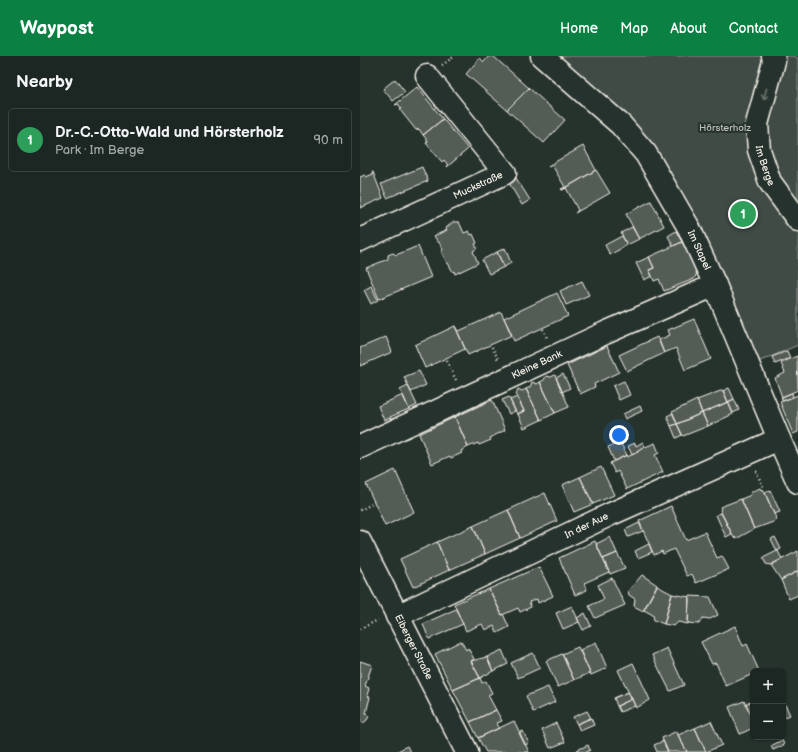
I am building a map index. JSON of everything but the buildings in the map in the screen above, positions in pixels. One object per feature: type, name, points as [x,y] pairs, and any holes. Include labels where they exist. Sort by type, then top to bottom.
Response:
[{"type":"street","name":"Im Stapel","points":[[542,56],[621,125],[646,154],[689,228],[715,285],[778,439],[798,482]]},
{"type":"street","name":"Im Berge","points":[[774,56],[774,61],[757,124],[759,150],[770,182],[798,220]]},
{"type":"street","name":"Muckstraße","points":[[360,240],[505,173],[427,76]]},
{"type":"street","name":"Kleine Bank","points":[[360,447],[570,349],[715,285]]},
{"type":"street","name":"In der Aue","points":[[397,616],[611,514],[778,439]]},
{"type":"street","name":"Eiberger Straße","points":[[360,542],[467,752]]},
{"type":"path","points":[[360,510],[372,504]]},
{"type":"green space","name":"Hörsterholz","points":[[555,56],[794,56],[798,58],[798,345],[758,362],[655,154]]},
{"type":"place","name":"Dr.-C.-Otto-Wald und Hörsterholz","points":[[743,214]]}]
